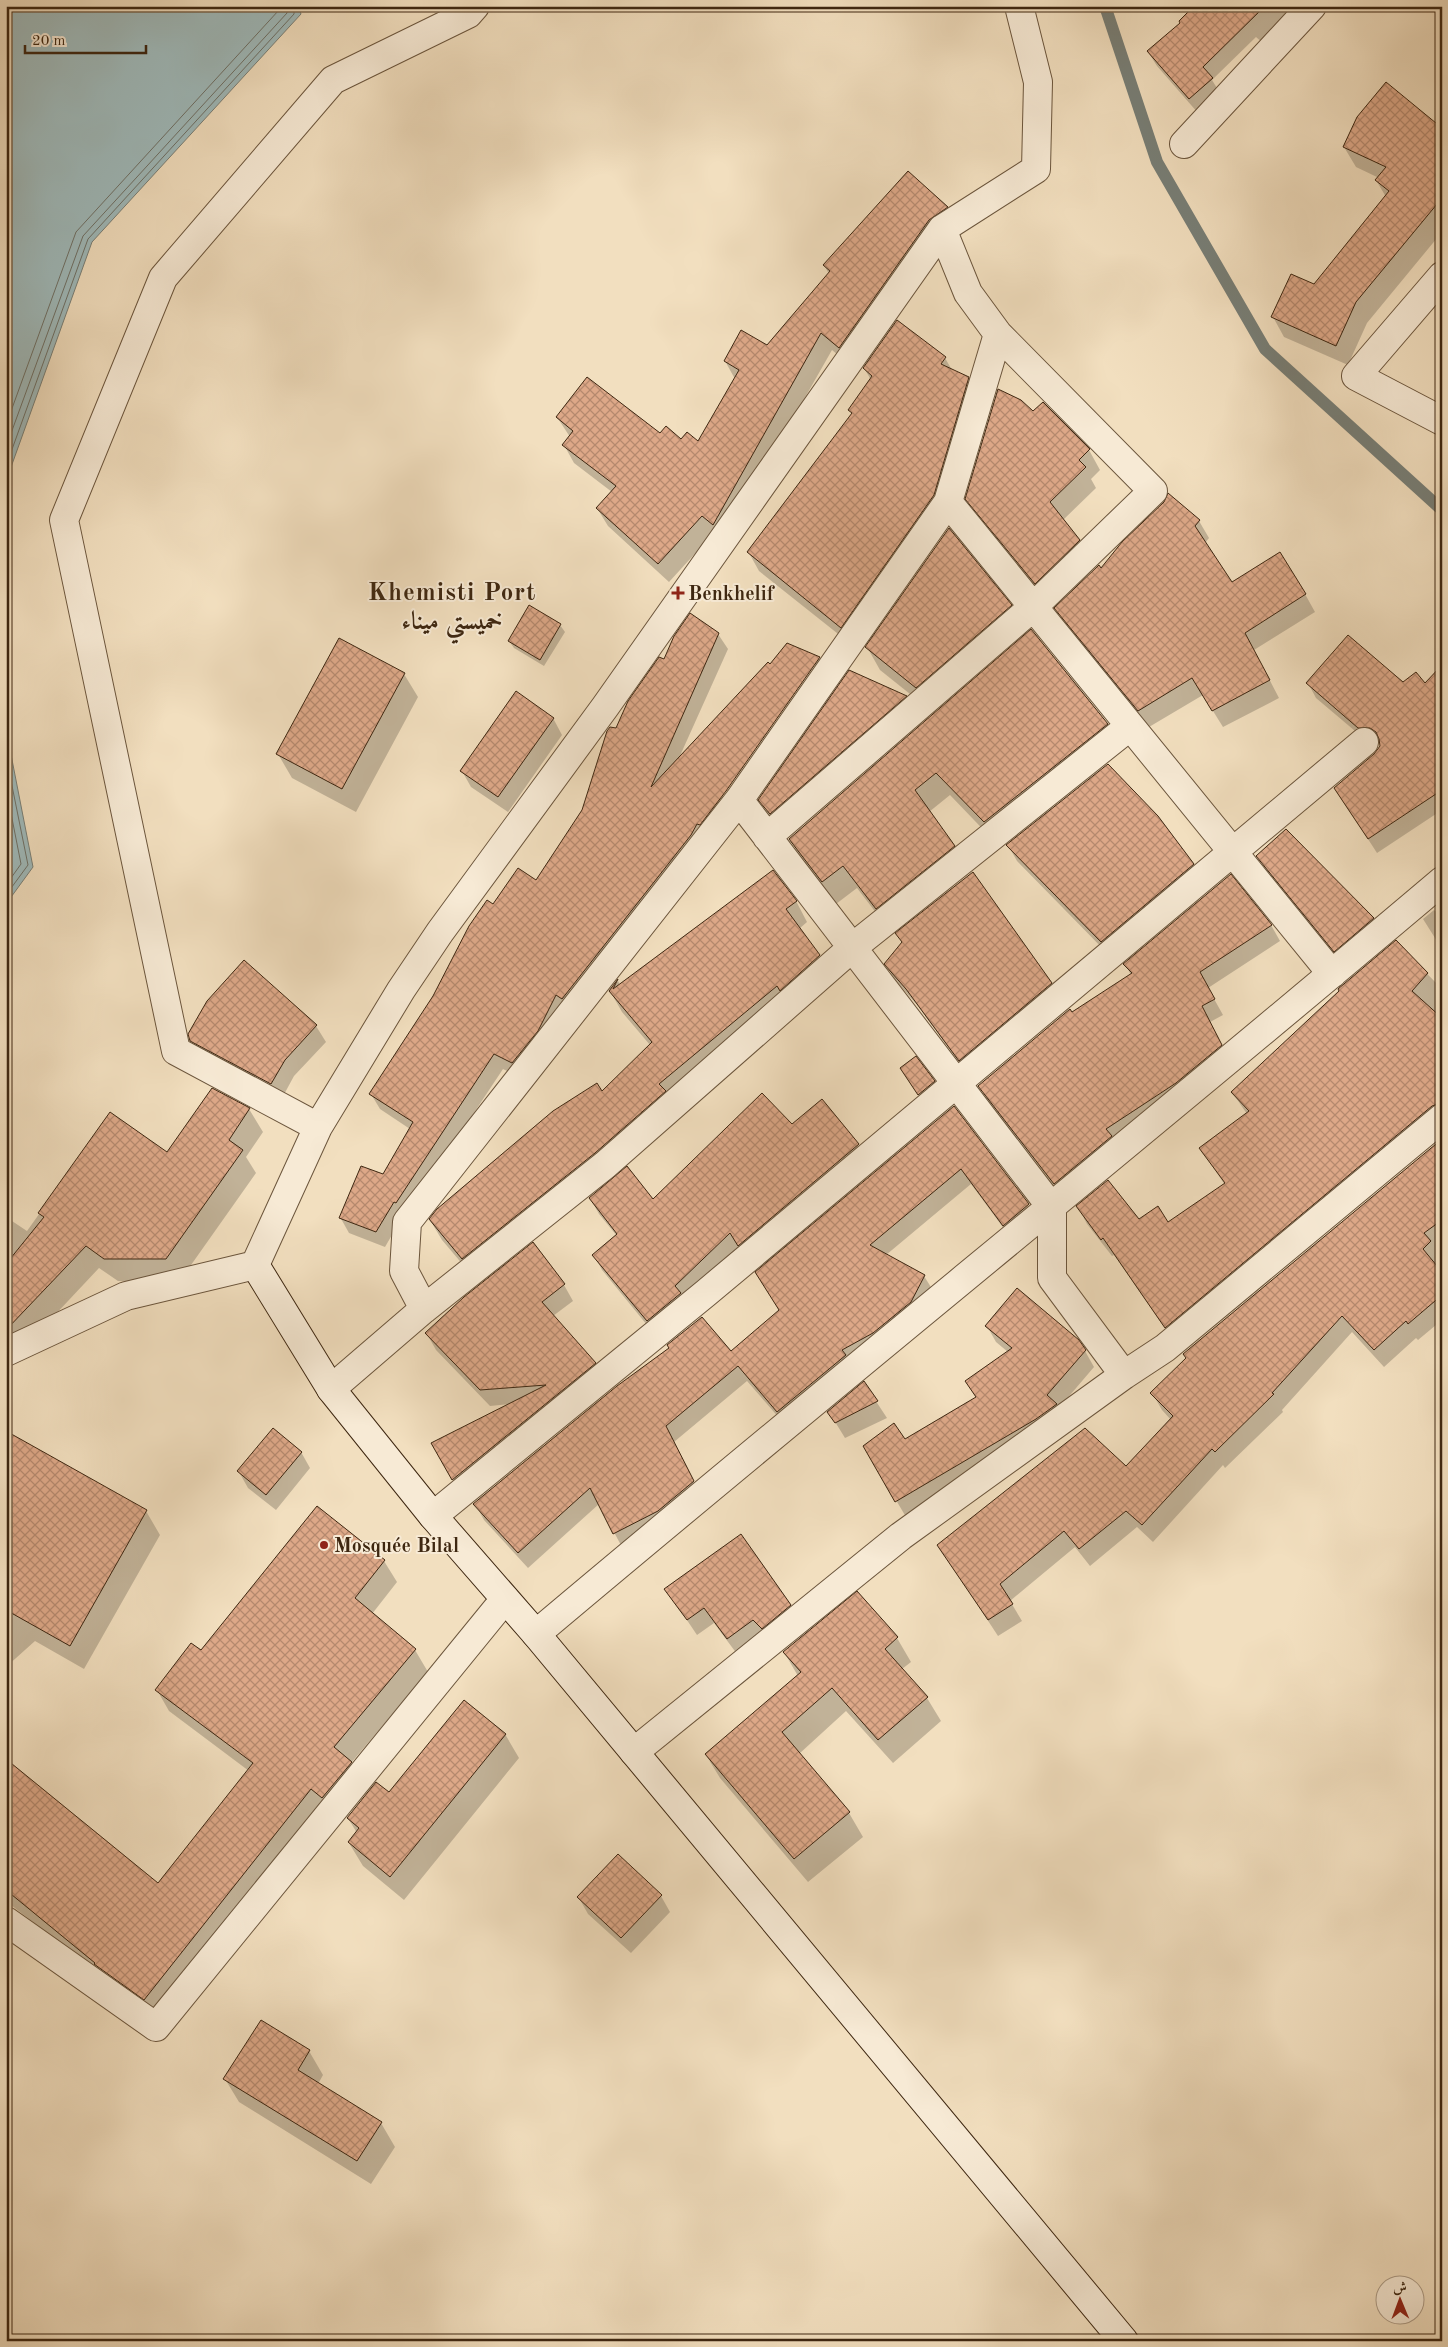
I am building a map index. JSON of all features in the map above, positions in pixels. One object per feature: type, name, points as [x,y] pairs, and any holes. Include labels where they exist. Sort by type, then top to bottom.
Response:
[{"type":"street","points":[[318,1127],[176,1052],[64,520],[163,278],[333,80],[468,14],[474,6]]},
{"type":"street","points":[[255,1265],[318,1127],[401,990],[440,932],[605,707],[942,229],[1036,169],[1038,82],[1019,6]]},
{"type":"street","points":[[1184,144],[1312,6]]},
{"type":"street","points":[[768,837],[1033,607],[1153,491],[998,334],[968,293],[942,229]]},
{"type":"street","points":[[1442,276],[1356,376],[1442,421]]},
{"type":"street","points":[[424,1309],[404,1271],[407,1222],[739,800],[948,502],[998,334]]},
{"type":"street","points":[[948,502],[1232,854],[1332,974]]},
{"type":"street","points":[[331,1389],[424,1309],[605,1165],[853,947],[1129,727]]},
{"type":"street","points":[[433,1516],[706,1293],[1364,742]]},
{"type":"street","points":[[739,800],[1052,1208],[1052,1278],[1124,1375]]},
{"type":"street","points":[[536,1634],[798,1413],[1052,1208],[1442,881]]},
{"type":"street","points":[[634,1752],[901,1536],[1124,1375],[1165,1348],[1442,1118]]},
{"type":"street","points":[[6,1352],[126,1296],[255,1265]]},
{"type":"street","points":[[255,1265],[331,1389],[433,1516],[536,1634],[1124,2341]]},
{"type":"street","points":[[6,1920],[156,2027],[505,1599]]},
{"type":"water","points":[[6,6],[298,6],[301,14],[92,242],[6,481]]},
{"type":"water","points":[[6,729],[33,867],[6,904]]},
{"type":"building","points":[[1194,6],[1265,6],[1203,67],[1213,78],[1189,99],[1147,51],[1180,23],[1179,21]]},
{"type":"building","points":[[1386,82],[1442,128],[1442,198],[1356,302],[1336,346],[1271,317],[1291,274],[1314,284],[1389,191],[1375,180],[1386,167],[1343,147],[1357,117]]},
{"type":"building","points":[[908,171],[948,207],[929,220],[839,348],[821,333],[713,525],[702,516],[658,564],[596,508],[616,486],[562,445],[573,431],[556,417],[587,377],[660,433],[666,426],[681,439],[687,432],[698,441],[739,370],[724,361],[741,330],[767,345],[830,271],[823,265]]},
{"type":"building","points":[[897,320],[946,357],[941,364],[969,377],[934,495],[841,628],[747,552],[852,413],[848,410],[872,376],[863,368]]},
{"type":"building","points":[[998,389],[1021,400],[1033,411],[1043,402],[1090,449],[1079,460],[1086,467],[1050,502],[1080,540],[1035,584],[965,499]]},
{"type":"building","points":[[1168,493],[1200,520],[1195,526],[1232,582],[1280,552],[1306,594],[1245,633],[1270,680],[1212,711],[1192,678],[1138,711],[1054,608],[1099,565],[1101,568],[1122,542],[1164,502]]},
{"type":"building","points":[[949,528],[1012,605],[916,688],[865,647]]},
{"type":"building","points":[[529,605],[561,624],[540,660],[508,641]]},
{"type":"building","points":[[690,613],[719,633],[651,787],[768,662],[770,664],[787,643],[820,657],[726,791],[700,825],[697,824],[691,835],[562,999],[556,995],[538,1031],[512,1063],[494,1054],[396,1203],[394,1202],[376,1232],[339,1218],[361,1166],[383,1174],[413,1122],[369,1094],[433,996],[469,926],[487,900],[493,904],[518,868],[536,880],[582,810],[607,731],[610,727],[616,728],[628,701],[659,657],[664,659],[674,636]]},
{"type":"building","points":[[1031,629],[1108,724],[984,822],[936,773],[915,790],[955,846],[876,909],[843,866],[822,882],[789,839]]},
{"type":"building","points":[[1348,635],[1403,682],[1416,672],[1425,683],[1442,665],[1442,790],[1368,839],[1334,788],[1374,754],[1380,746],[1379,739],[1376,732],[1370,728],[1358,728],[1306,683]]},
{"type":"building","points":[[339,638],[405,673],[342,789],[276,754]]},
{"type":"building","points":[[849,670],[907,696],[770,814],[758,800]]},
{"type":"building","points":[[516,691],[554,718],[498,797],[460,771]]},
{"type":"building","points":[[1108,764],[1158,816],[1194,864],[1101,942],[1006,845]]},
{"type":"building","points":[[1286,829],[1374,918],[1334,952],[1256,856]]},
{"type":"building","points":[[773,870],[797,901],[786,909],[820,955],[780,991],[777,986],[659,1084],[666,1091],[595,1153],[462,1259],[429,1219],[437,1209],[553,1111],[597,1083],[602,1091],[652,1042],[609,991],[618,979],[613,989]]},
{"type":"building","points":[[973,872],[1052,983],[959,1061],[906,989],[884,964],[902,942],[895,933]]},
{"type":"building","points":[[1231,874],[1272,925],[1200,972],[1215,999],[1202,1006],[1222,1045],[1176,1083],[1106,1129],[1112,1136],[1054,1184],[978,1086],[1070,1009],[1072,1012],[1132,973],[1123,964]]},
{"type":"building","points":[[1396,940],[1428,973],[1412,991],[1442,1018],[1442,1103],[1432,1106],[1165,1328],[1103,1238],[1101,1240],[1076,1206],[1108,1180],[1139,1219],[1158,1206],[1168,1222],[1225,1183],[1199,1148],[1249,1111],[1231,1092],[1339,991],[1338,989]]},
{"type":"building","points":[[244,960],[317,1025],[285,1060],[271,1084],[190,1041],[188,1034],[207,1001]]},
{"type":"building","points":[[916,1056],[935,1081],[918,1095],[900,1068]]},
{"type":"building","points":[[212,1088],[250,1108],[229,1140],[243,1150],[166,1259],[104,1259],[86,1246],[6,1330],[6,1264],[44,1217],[38,1213],[110,1112],[167,1152]]},
{"type":"building","points":[[762,1093],[792,1124],[822,1099],[859,1144],[738,1246],[730,1233],[675,1286],[681,1293],[647,1321],[592,1255],[617,1234],[589,1198],[627,1166],[653,1199]]},
{"type":"building","points":[[954,1106],[1029,1204],[1003,1226],[961,1169],[870,1245],[925,1275],[911,1302],[873,1333],[842,1350],[846,1355],[777,1412],[738,1366],[666,1426],[694,1481],[658,1511],[613,1534],[590,1488],[518,1553],[473,1504],[617,1386],[669,1348],[667,1345],[702,1317],[731,1351],[779,1310],[755,1272]]},
{"type":"building","points":[[1442,1139],[1442,1220],[1424,1233],[1431,1241],[1423,1249],[1442,1272],[1442,1295],[1408,1324],[1406,1321],[1374,1350],[1342,1316],[1272,1393],[1274,1394],[1215,1452],[1212,1449],[1142,1525],[1126,1511],[1079,1549],[1064,1531],[1000,1584],[1013,1604],[988,1620],[937,1545],[1085,1428],[1126,1466],[1173,1416],[1150,1393],[1186,1358],[1183,1354]]},
{"type":"building","points":[[533,1242],[565,1284],[542,1302],[596,1363],[452,1480],[431,1443],[546,1385],[480,1390],[425,1333],[464,1297]]},
{"type":"building","points":[[1017,1288],[1079,1340],[1086,1350],[1047,1395],[1057,1404],[1036,1419],[895,1502],[863,1446],[894,1423],[905,1439],[976,1397],[965,1381],[1012,1348],[985,1326]]},
{"type":"building","points":[[864,1381],[878,1401],[835,1423],[827,1412]]},
{"type":"building","points":[[273,1428],[302,1452],[266,1495],[237,1471]]},
{"type":"building","points":[[6,1431],[147,1510],[70,1646],[6,1610]]},
{"type":"building","points":[[317,1506],[385,1560],[355,1598],[416,1649],[334,1747],[352,1762],[322,1798],[311,1789],[144,2000],[94,1964],[6,1890],[6,1759],[158,1883],[253,1763],[155,1690],[191,1643],[201,1650]]},
{"type":"building","points":[[741,1534],[791,1605],[762,1629],[753,1620],[727,1639],[704,1608],[687,1620],[664,1589]]},
{"type":"building","points":[[857,1591],[898,1637],[885,1649],[928,1697],[878,1740],[832,1688],[782,1732],[850,1812],[794,1859],[705,1754],[801,1672],[783,1652]]},
{"type":"building","points":[[464,1700],[506,1734],[390,1877],[348,1842],[359,1828],[347,1818],[376,1782],[389,1792]]},
{"type":"building","points":[[618,1854],[662,1895],[621,1938],[577,1897]]},
{"type":"building","points":[[261,2020],[310,2050],[298,2070],[382,2122],[357,2161],[223,2079]]},
{"type":"waterway","points":[[1105,6],[1157,162],[1265,349],[1442,510]]},
{"type":"place","name":"Benkhelif","points":[[678,593]]},
{"type":"place","name":"Mosquée Bilal","points":[[324,1545]]},
{"type":"district","name":"Khemisti Port خميستي ميناء","points":[[452,606]]}]
